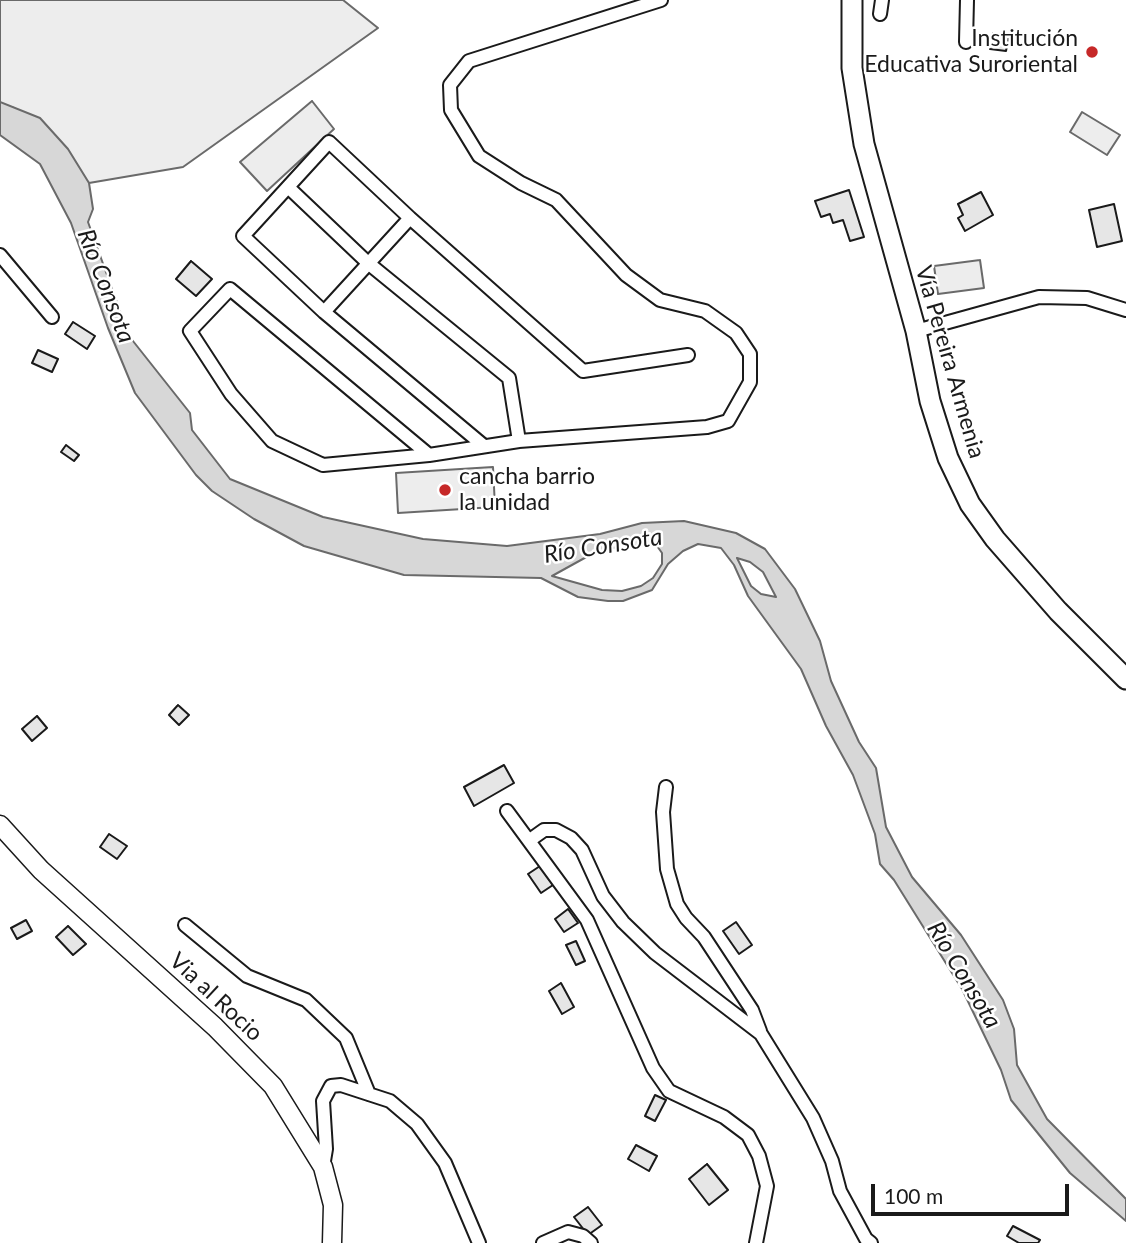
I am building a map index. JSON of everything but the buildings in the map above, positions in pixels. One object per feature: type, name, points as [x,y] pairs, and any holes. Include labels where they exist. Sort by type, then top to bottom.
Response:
[{"type":"main road","name":"Vía Pereira Armenia","points":[[852,0],[852,68],[862,132],[948,458],[970,504],[1028,580],[1126,679]]},
{"type":"main road","name":"Via al Rocio","points":[[0,825],[41,870],[215,1027],[273,1086],[323,1167],[333,1205],[332,1243]]},
{"type":"street","points":[[429,455],[230,289],[190,331],[231,394],[271,441],[323,465],[429,455],[519,441],[707,426],[728,421],[750,382],[750,354],[736,333],[705,311],[660,300],[626,275],[556,200],[521,183],[479,156],[451,110],[450,85],[469,61],[661,0]]},
{"type":"street","points":[[880,14],[881,0]]},
{"type":"street","points":[[965,42],[967,0]]},
{"type":"street","points":[[484,446],[324,312],[243,236],[329,142],[410,218],[583,370],[688,355]]},
{"type":"street","points":[[288,187],[368,263],[509,378],[519,441]]},
{"type":"street","points":[[324,312],[410,218]]},
{"type":"street","points":[[0,255],[52,317]]},
{"type":"street","points":[[916,331],[1039,297],[1087,298],[1126,310]]},
{"type":"street","points":[[666,787],[663,812],[667,869],[677,904],[704,937],[752,1010],[761,1034],[813,1118],[832,1161],[840,1191],[859,1227],[872,1243]]},
{"type":"street","points":[[507,811],[587,920],[653,1068],[669,1091],[724,1117],[748,1135],[767,1186],[756,1243]]},
{"type":"street","points":[[530,840],[544,830],[556,830],[571,838],[582,850],[603,896],[623,922],[655,953],[761,1034]]},
{"type":"street","points":[[185,925],[247,976],[306,1000],[346,1038],[369,1094]]},
{"type":"street","points":[[323,1167],[326,1149],[323,1101],[331,1086],[341,1085],[390,1101],[417,1124],[445,1163],[479,1243]]},
{"type":"street","points":[[543,1243],[568,1232],[583,1236],[591,1243]]},
{"type":"shaded area","points":[[0,0],[343,0],[378,28],[183,167],[89,183],[14,108],[0,104]]},
{"type":"shaded area","points":[[312,101],[334,129],[267,191],[240,162]]},
{"type":"shaded area","points":[[1082,112],[1120,135],[1107,155],[1070,132]]},
{"type":"shaded area","points":[[980,260],[984,288],[938,294],[934,266]]},
{"type":"shaded area","name":"cancha barrio la unidad","points":[[493,467],[495,507],[398,513],[396,473]]},
{"type":"water","name":"Río Consota","points":[[0,102],[40,118],[68,149],[89,183],[93,209],[88,222],[129,336],[190,413],[192,430],[230,479],[323,517],[423,539],[507,546],[600,534],[642,523],[684,521],[736,533],[765,549],[795,589],[820,641],[831,681],[859,742],[876,768],[886,827],[912,877],[961,935],[1003,1000],[1014,1029],[1017,1065],[1047,1119],[1126,1199],[1126,1221],[1070,1173],[1011,1100],[1001,1070],[962,989],[894,880],[880,864],[875,834],[853,775],[826,726],[801,669],[748,596],[734,565],[721,548],[698,544],[683,551],[668,564],[652,590],[623,601],[608,601],[578,597],[541,578],[404,575],[304,546],[254,519],[212,491],[196,475],[135,393],[108,328],[71,223],[40,164],[0,135]],"holes":[[[623,545],[657,546],[662,553],[662,564],[653,578],[641,586],[622,591],[602,590],[552,576],[590,555]],[[737,558],[750,562],[763,572],[776,597],[761,594],[751,586]]]},
{"type":"place","name":"Institución Educativa Suroriental","points":[[1092,52]]},
{"type":"place","name":"cancha barrio la unidad","points":[[445,490]]}]
